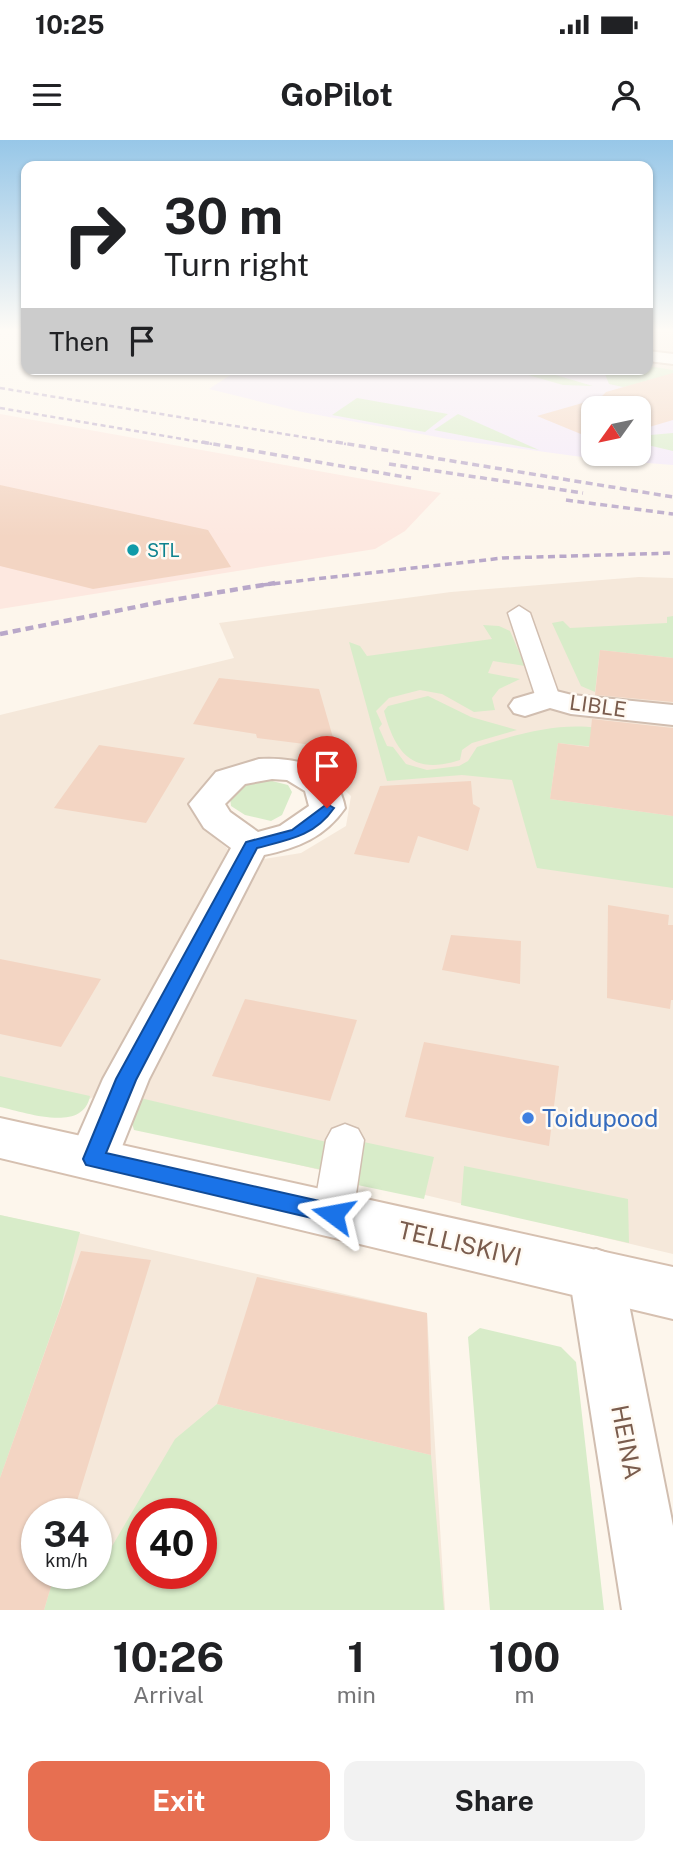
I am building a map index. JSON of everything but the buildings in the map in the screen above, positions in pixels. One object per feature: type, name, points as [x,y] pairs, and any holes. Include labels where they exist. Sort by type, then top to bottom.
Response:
[{"type":"street","name":"LIBLE","points":[[537,702],[673,715]]},
{"type":"street","points":[[93,1159],[126,1079],[251,845]]},
{"type":"street","name":"TELLISKIVI","points":[[0,1138],[673,1293]]},
{"type":"street","name":"HEINA","points":[[596,1274],[656,1610]]},
{"type":"lane","points":[[519,613],[537,702]]},
{"type":"lane","points":[[333,1214],[345,1140]]},
{"type":"shaded area","points":[[252,400],[581,400],[581,457],[448,439],[302,412]]},
{"type":"shaded area","points":[[651,400],[673,400],[673,465],[651,463]]},
{"type":"shaded area","points":[[0,414],[441,493],[405,531],[375,549],[0,609]]},
{"type":"shaded area","points":[[639,577],[673,578],[673,1254],[139,1127],[136,1093],[264,859],[301,853],[346,826],[351,796],[325,772],[270,758],[217,771],[190,801],[200,825],[228,849],[97,1095],[84,1102],[0,1103],[0,715],[234,658],[219,623],[451,592]]},
{"type":"shaded area","points":[[0,1215],[427,1313],[445,1610],[0,1610]]},
{"type":"green space","points":[[355,400],[448,414],[425,432],[332,415]]},
{"type":"green space","points":[[458,414],[539,450],[434,430]]},
{"type":"green space","points":[[673,433],[673,451],[651,446],[651,435]]},
{"type":"green space","points":[[673,616],[673,658],[600,650],[595,692],[581,686],[552,623],[563,621],[570,628],[667,623],[667,617]]},
{"type":"green space","points":[[483,625],[499,626],[510,631],[525,666],[493,661],[488,673],[520,679],[499,689],[492,698],[495,710],[474,712],[442,694],[420,690],[389,698],[376,711],[382,724],[379,728],[387,746],[393,747],[406,764],[427,770],[459,766],[468,761],[477,747],[521,734],[552,728],[597,728],[612,749],[558,743],[550,799],[673,816],[673,888],[537,868],[512,780],[462,775],[387,781],[349,642],[360,646],[367,656],[492,639]]},
{"type":"green space","points":[[428,696],[471,717],[517,730],[472,743],[462,750],[460,760],[430,765],[418,763],[401,750],[384,711],[388,706]]},
{"type":"green space","points":[[264,779],[288,785],[292,792],[282,815],[271,821],[245,815],[231,806],[230,798],[240,782]]},
{"type":"green space","points":[[0,1076],[90,1096],[85,1108],[65,1117],[52,1118],[24,1113],[0,1107]]},
{"type":"green space","points":[[136,1097],[335,1144],[332,1172],[134,1130],[131,1120]]},
{"type":"green space","points":[[359,1141],[434,1157],[424,1199],[348,1183]]},
{"type":"green space","points":[[464,1166],[628,1199],[629,1243],[461,1205]]},
{"type":"green space","points":[[0,1215],[80,1232],[61,1306],[0,1478]]},
{"type":"green space","points":[[480,1328],[561,1347],[576,1362],[604,1610],[490,1610],[468,1337]]},
{"type":"green space","points":[[217,1404],[431,1455],[444,1610],[44,1610],[50,1589],[112,1589],[112,1546],[126,1522],[126,1589],[217,1589],[217,1498],[140,1498],[175,1439]]},
{"type":"railway","points":[[72,400],[346,444]]},
{"type":"railway","points":[[0,408],[212,444]]},
{"type":"railway","points":[[202,442],[411,478]]},
{"type":"railway","points":[[336,442],[673,497]]},
{"type":"railway","points":[[389,464],[583,493]]},
{"type":"railway","points":[[566,500],[673,514]]},
{"type":"railway","points":[[265,585],[503,558],[673,553]]},
{"type":"railway","points":[[265,585],[275,583]]},
{"type":"railway","points":[[0,634],[265,585]]},
{"type":"place","name":"STL","points":[[133,550]]},
{"type":"place","name":"Toidupood","points":[[528,1118]]},
{"type":"route","points":[[327,808],[318,819],[298,833],[274,842],[251,845],[126,1079],[93,1159],[333,1214]]}]
